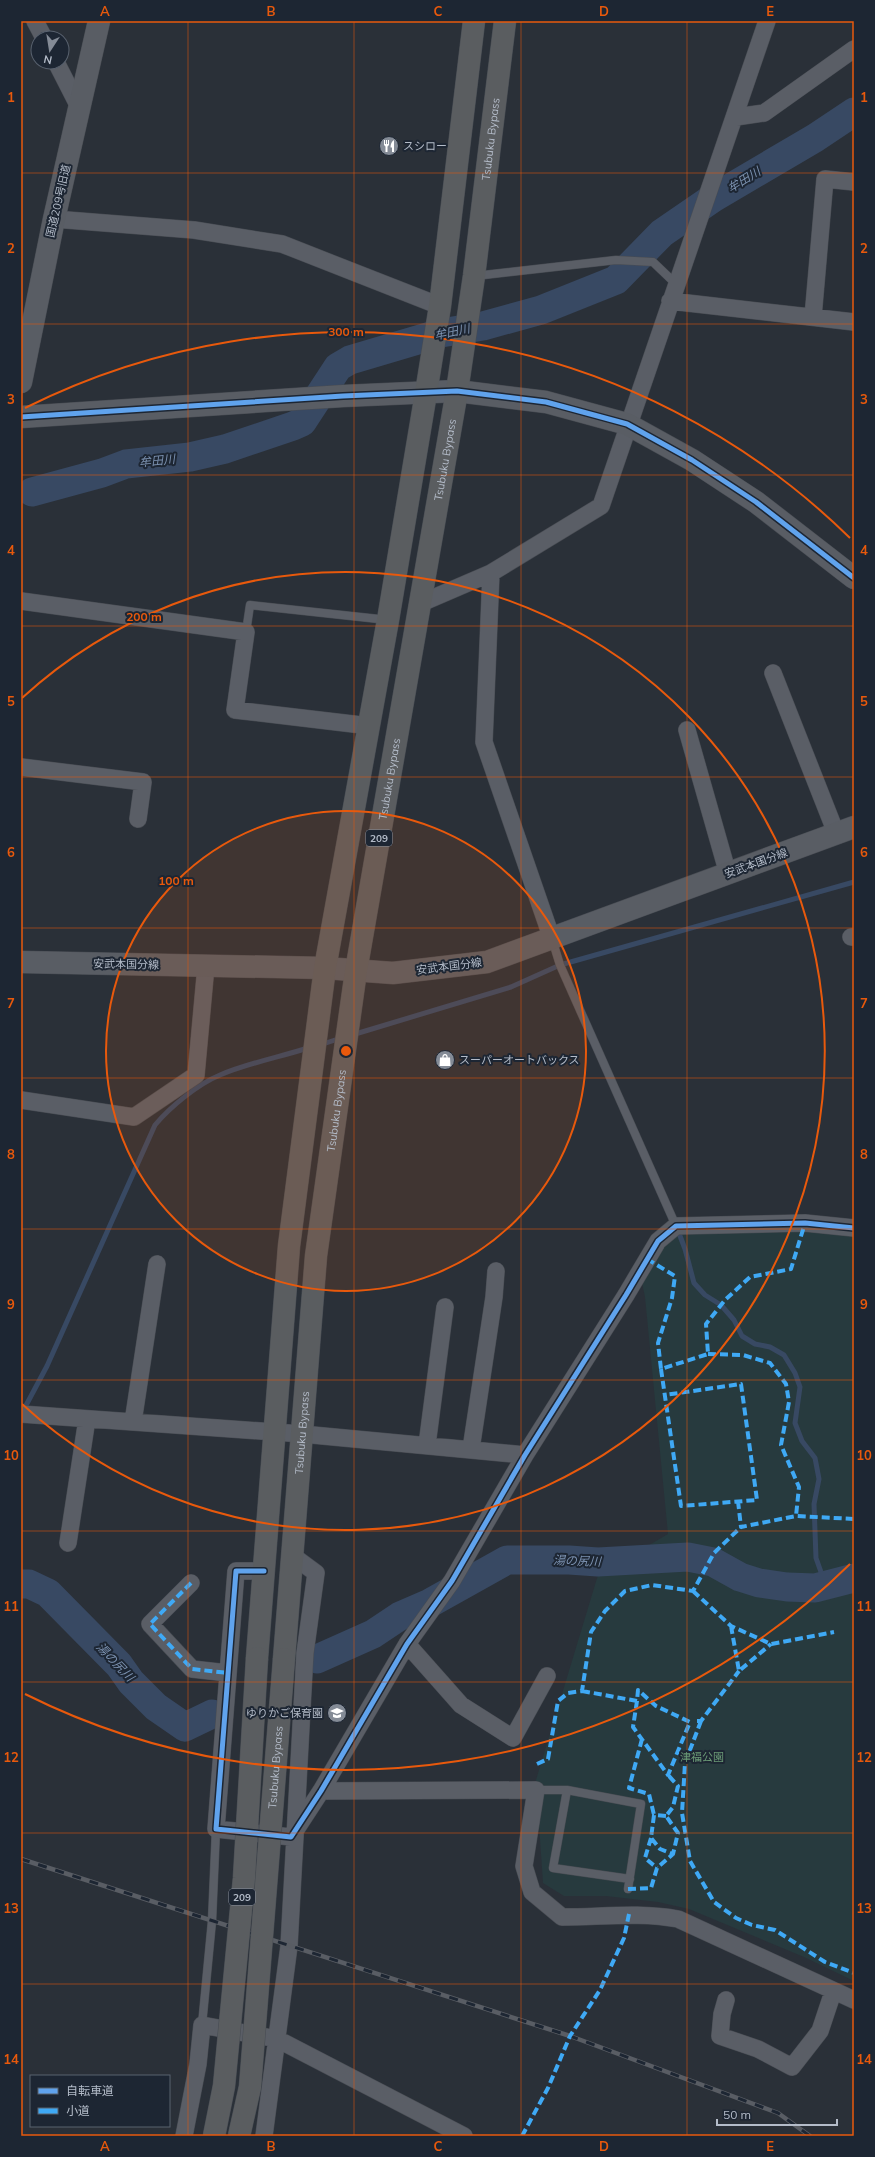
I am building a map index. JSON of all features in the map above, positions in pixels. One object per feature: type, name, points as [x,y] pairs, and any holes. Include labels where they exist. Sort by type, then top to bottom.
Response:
[{"type":"highway","name":"209","points":[[214,2136],[224,2086],[244,1878],[257,1658],[289,1246],[325,968],[370,726],[440,306],[474,21]]},
{"type":"highway","name":"Tsubuku Bypass","points":[[239,2136],[250,2087],[316,1256],[356,970],[457,391],[474,276],[505,21]]},
{"type":"street","points":[[35,21],[40,30]]},
{"type":"street","name":"国道209号旧道","points":[[21,382],[54,219],[99,21]]},
{"type":"street","points":[[419,604],[491,573],[601,506],[627,424],[736,117],[767,21]]},
{"type":"street","points":[[736,117],[764,113],[854,50]]},
{"type":"street","points":[[60,70],[80,109]]},
{"type":"street","points":[[813,317],[825,180],[854,182]]},
{"type":"street","points":[[54,219],[194,230],[282,244],[440,306]]},
{"type":"street","points":[[670,301],[854,322]]},
{"type":"street","points":[[21,417],[343,396],[457,391],[546,402],[627,424],[692,460],[756,502],[854,578]]},
{"type":"street","points":[[491,573],[484,742],[552,939]]},
{"type":"street","points":[[21,601],[246,632],[235,710],[370,726]]},
{"type":"street","points":[[773,673],[845,830]]},
{"type":"street","points":[[687,730],[728,874]]},
{"type":"street","points":[[21,767],[143,782],[138,819]]},
{"type":"street","name":"安武本国分線","points":[[21,962],[325,968],[393,973],[487,962],[845,830]]},
{"type":"street","points":[[21,1100],[134,1117],[196,1075],[206,966]]},
{"type":"street","points":[[264,1571],[236,1571],[216,1829],[291,1837],[321,1792],[407,1644],[452,1581],[525,1455],[658,1241],[676,1226],[805,1223],[854,1228]]},
{"type":"street","points":[[133,1422],[157,1264]]},
{"type":"street","points":[[471,1449],[494,1297],[496,1270]]},
{"type":"street","points":[[427,1445],[445,1307]]},
{"type":"street","points":[[21,1414],[302,1434],[525,1455]]},
{"type":"street","points":[[68,1543],[87,1419]]},
{"type":"street","points":[[264,2136],[289,1946],[305,1653],[316,1573],[292,1556]]},
{"type":"street","points":[[191,1583],[150,1624],[192,1669],[228,1673]]},
{"type":"street","points":[[407,1644],[461,1705],[513,1738],[547,1676]]},
{"type":"street","points":[[321,1792],[536,1790],[524,1866],[532,1892],[562,1917],[629,1914],[652,1915],[678,1919],[833,1992],[854,2000]]},
{"type":"street","points":[[726,2000],[722,2014],[720,2036],[758,2049],[792,2067],[820,2031],[833,1992]]},
{"type":"street","points":[[184,2136],[198,2064],[202,2025],[277,2039],[464,2136]]},
{"type":"lane","points":[[474,276],[616,260],[653,262],[676,284]]},
{"type":"lane","points":[[246,632],[250,605],[388,620]]},
{"type":"lane","points":[[552,939],[560,965],[676,1226]]},
{"type":"lane","points":[[536,1790],[567,1790],[641,1804],[628,1889]]},
{"type":"lane","points":[[567,1790],[553,1868],[630,1879]]},
{"type":"lane","points":[[202,2025],[212,1922],[216,1829]]},
{"type":"green space","name":"津福公園","points":[[801,1229],[854,1233],[854,1981],[804,1957],[689,1909],[658,1902],[606,1896],[564,1896],[543,1883],[536,1780],[598,1575],[668,1534],[645,1297],[639,1269],[673,1235]]},
{"type":"waterway","name":"牟田川","points":[[32,492],[102,473],[126,464],[190,457],[225,449],[293,426],[302,422],[338,367],[350,360],[441,333],[483,326],[541,310],[616,280],[662,233],[713,198],[815,138],[854,112]]},
{"type":"waterway","points":[[352,1035],[511,987],[560,965],[854,882]]},
{"type":"waterway","points":[[320,1045],[341,1038]]},
{"type":"waterway","points":[[23,1411],[47,1366],[155,1125],[168,1111],[185,1097],[212,1079],[242,1067],[308,1048]]},
{"type":"waterway","points":[[677,1228],[685,1249],[694,1283],[705,1295],[721,1305],[734,1320],[742,1336],[755,1344],[770,1347],[784,1355],[795,1373],[800,1387],[795,1423],[802,1441],[815,1458],[819,1479],[814,1504],[816,1558],[826,1586]]},
{"type":"waterway","name":"湯の尻川","points":[[317,1659],[373,1634],[400,1616],[430,1603],[507,1560],[569,1560],[598,1562],[688,1557],[713,1562],[740,1577],[759,1583],[787,1587],[815,1588],[854,1578]]},
{"type":"waterway","name":"湯の尻川","points":[[21,1584],[29,1584],[48,1593],[119,1665],[131,1682],[156,1707],[185,1727],[212,1714]]},
{"type":"railway","points":[[21,1859],[570,2036],[778,2113],[810,2136]]},
{"type":"marked path","points":[[647,1259],[675,1276],[672,1298],[658,1343],[661,1369],[708,1354],[706,1324],[725,1300],[750,1277],[791,1269],[805,1223]]},
{"type":"marked path","points":[[708,1354],[743,1355],[770,1363],[786,1384],[789,1402],[781,1445],[799,1487],[796,1516]]},
{"type":"marked path","points":[[661,1369],[681,1506],[757,1500],[741,1384],[665,1395]]},
{"type":"marked path","points":[[738,1501],[741,1527],[796,1516],[854,1519]]},
{"type":"marked path","points":[[537,1764],[548,1759],[558,1701],[568,1693],[582,1691],[591,1632],[605,1611],[625,1591],[652,1585],[693,1591],[714,1553],[741,1527]]},
{"type":"marked path","points":[[191,1583],[150,1624],[192,1669],[228,1673]]},
{"type":"marked path","points":[[693,1591],[731,1626],[771,1644],[834,1632]]},
{"type":"marked path","points":[[731,1626],[739,1671],[771,1644]]},
{"type":"marked path","points":[[697,1721],[701,1721],[739,1671]]},
{"type":"marked path","points":[[582,1691],[637,1701],[638,1690],[656,1706],[690,1722],[668,1775],[633,1727],[637,1701]]},
{"type":"marked path","points":[[701,1721],[685,1763],[682,1813],[690,1861],[714,1902],[736,1918],[752,1925],[775,1930],[825,1962],[854,1973]]},
{"type":"marked path","points":[[642,1739],[629,1788],[649,1794],[654,1815]]},
{"type":"marked path","points":[[666,1816],[654,1815],[651,1838],[660,1849],[673,1854],[678,1833],[666,1816],[673,1807],[678,1786],[668,1775]]},
{"type":"marked path","points":[[651,1838],[645,1858],[657,1868]]},
{"type":"marked path","points":[[628,1889],[651,1888],[657,1868],[673,1854]]},
{"type":"marked path","points":[[522,2136],[548,2088],[570,2036],[600,1990],[624,1938],[629,1914]]},
{"type":"cycle path","points":[[21,417],[343,396],[457,391],[546,402],[627,424],[692,460],[756,502],[854,578]]},
{"type":"cycle path","points":[[264,1571],[236,1571],[216,1829],[291,1837],[321,1791],[407,1644],[452,1581],[525,1455],[626,1295],[658,1241],[676,1226],[805,1223],[854,1228]]},
{"type":"place","name":"スシロー","points":[[389,146]]},
{"type":"place","name":"スーパーオートバックス","points":[[445,1060]]},
{"type":"place","name":"ゆりかご保育園","points":[[337,1713]]}]
